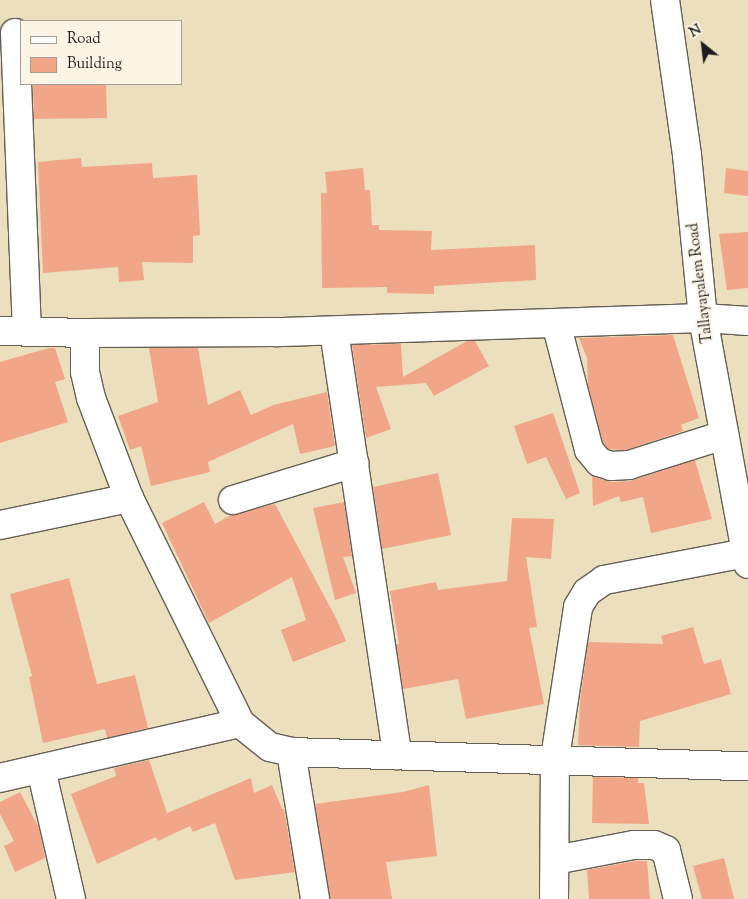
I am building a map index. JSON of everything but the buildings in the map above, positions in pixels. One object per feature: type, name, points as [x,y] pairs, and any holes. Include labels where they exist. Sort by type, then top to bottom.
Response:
[{"type":"street","name":"Tallayapalem Road","points":[[665,0],[687,155],[703,318],[747,558]]},
{"type":"street","points":[[15,33],[27,332]]},
{"type":"street","points":[[0,331],[334,331],[703,318],[748,321]]},
{"type":"street","points":[[556,324],[589,450],[599,462],[611,466],[629,465],[724,435]]},
{"type":"street","points":[[334,331],[397,755]]},
{"type":"street","points":[[85,332],[85,372],[91,398],[129,498],[240,723],[270,747],[291,752],[555,758],[748,766]]},
{"type":"street","points":[[233,500],[354,463]]},
{"type":"street","points":[[0,526],[129,498]]},
{"type":"street","points":[[554,899],[555,758],[578,607],[587,592],[604,580],[632,572],[747,558]]},
{"type":"street","points":[[0,778],[240,723]]},
{"type":"street","points":[[291,752],[316,899]]},
{"type":"street","points":[[41,769],[71,899]]},
{"type":"street","points":[[555,860],[634,845],[654,845],[666,850],[678,899]]}]
